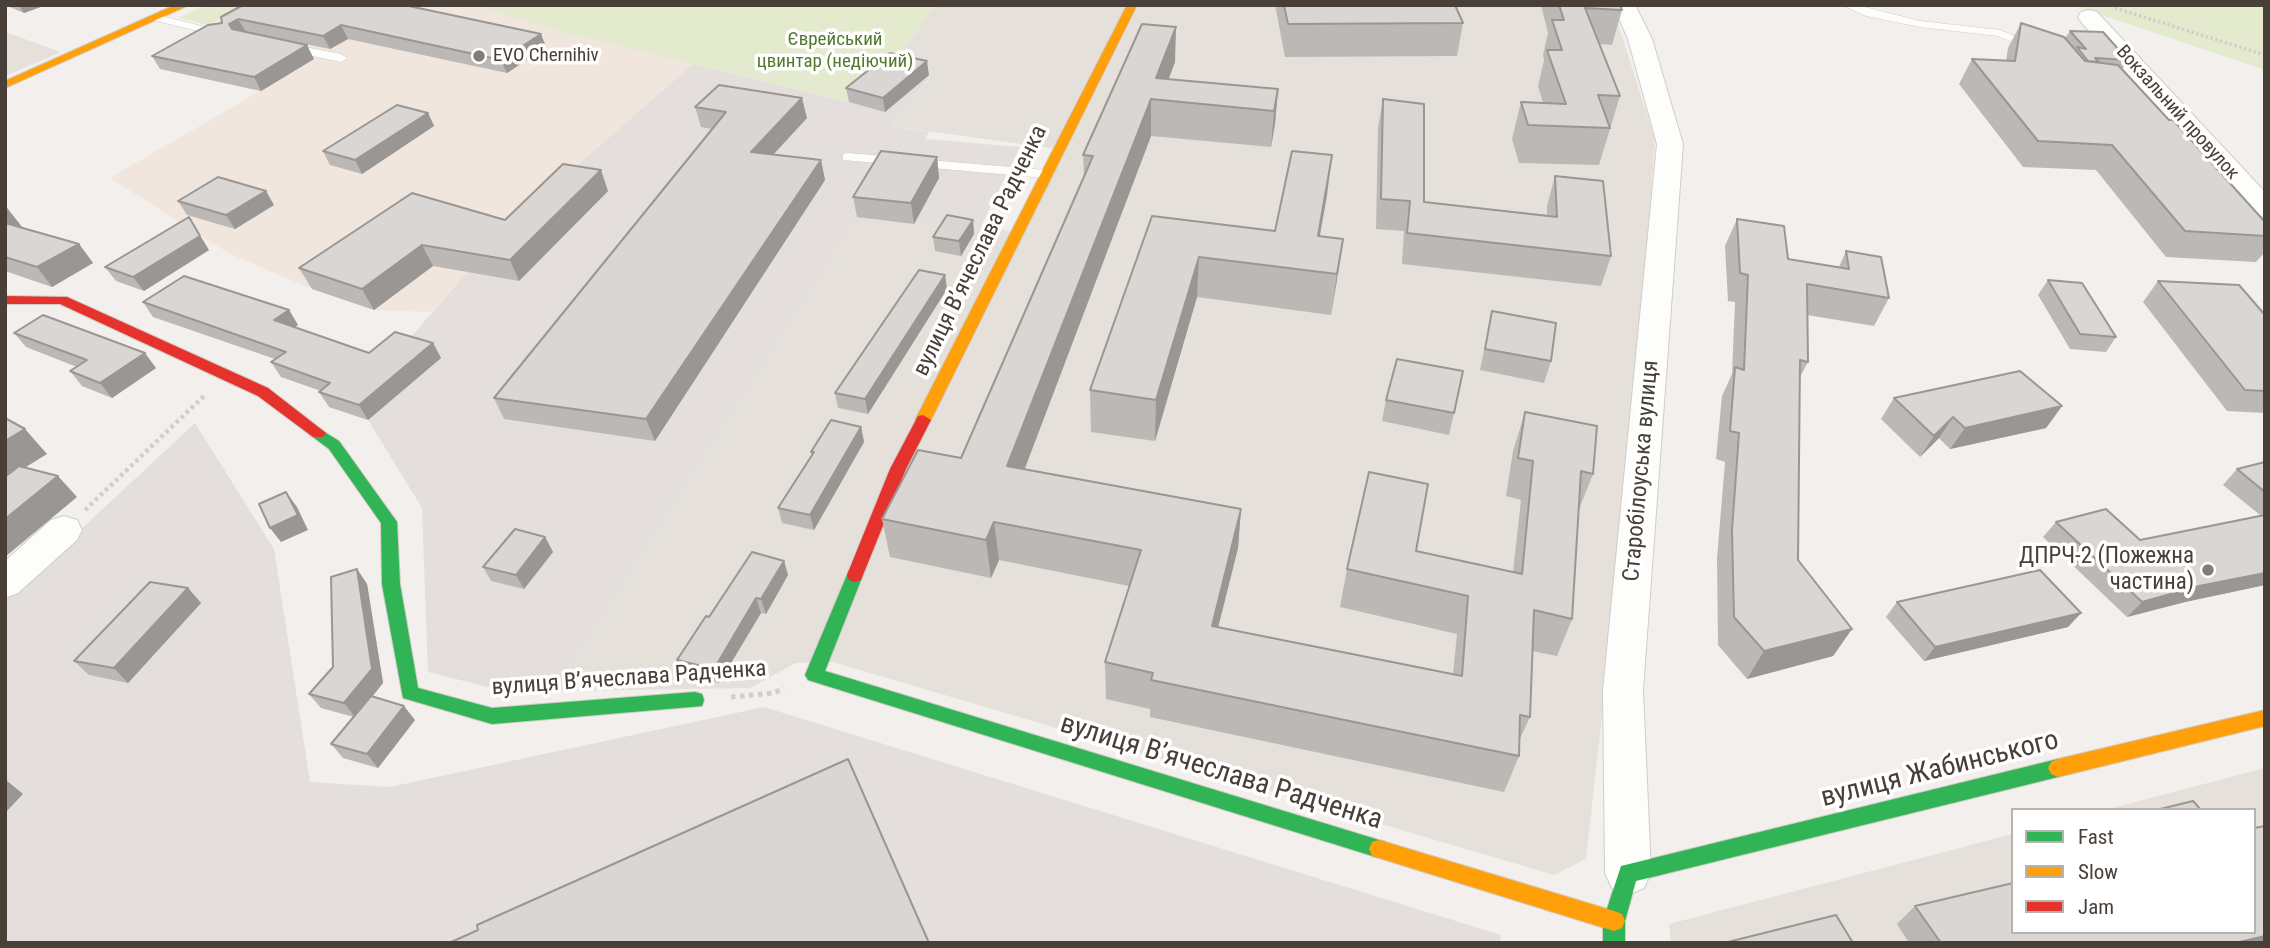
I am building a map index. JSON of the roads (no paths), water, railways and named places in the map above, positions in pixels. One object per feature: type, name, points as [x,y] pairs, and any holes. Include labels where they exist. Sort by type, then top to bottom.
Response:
[{"type":"street","points":[[5,85],[184,5]]},
{"type":"street","name":"вулиця Вʼячеслава Радченка","points":[[1132,5],[898,469],[814,675],[1614,921]]},
{"type":"street","name":"Старобілоуська вулиця","points":[[1614,943],[1614,921],[1628,873],[1623,690],[1670,144],[1640,39],[1624,5]]},
{"type":"street","name":"Вокзальний провулок","points":[[2098,11],[2156,90],[2265,209]]},
{"type":"street","name":"вулиця Вʼячеслава Радченка","points":[[5,300],[62,300],[263,392],[334,445],[389,522],[391,584],[410,693],[492,716],[695,701]]},
{"type":"street","points":[[5,583],[64,530]]},
{"type":"street","name":"вулиця Жабинського","points":[[1628,873],[2265,718]]},
{"type":"lane","points":[[1847,5],[1866,13],[1920,24],[2000,33],[2045,51]]},
{"type":"lane","points":[[157,18],[222,34]]},
{"type":"lane","points":[[281,46],[341,58]]},
{"type":"lane","points":[[2129,87],[2156,90]]},
{"type":"lane","points":[[848,157],[1045,174]]},
{"type":"place","name":"EVO Chernihiv","points":[[479,56]]},
{"type":"place","name":"ДПРЧ-2 (Пожежна частина)","points":[[2208,570]]},
{"type":"park label","name":"Єврейський цвинтар (недіючий)","points":[[835,51]]}]
